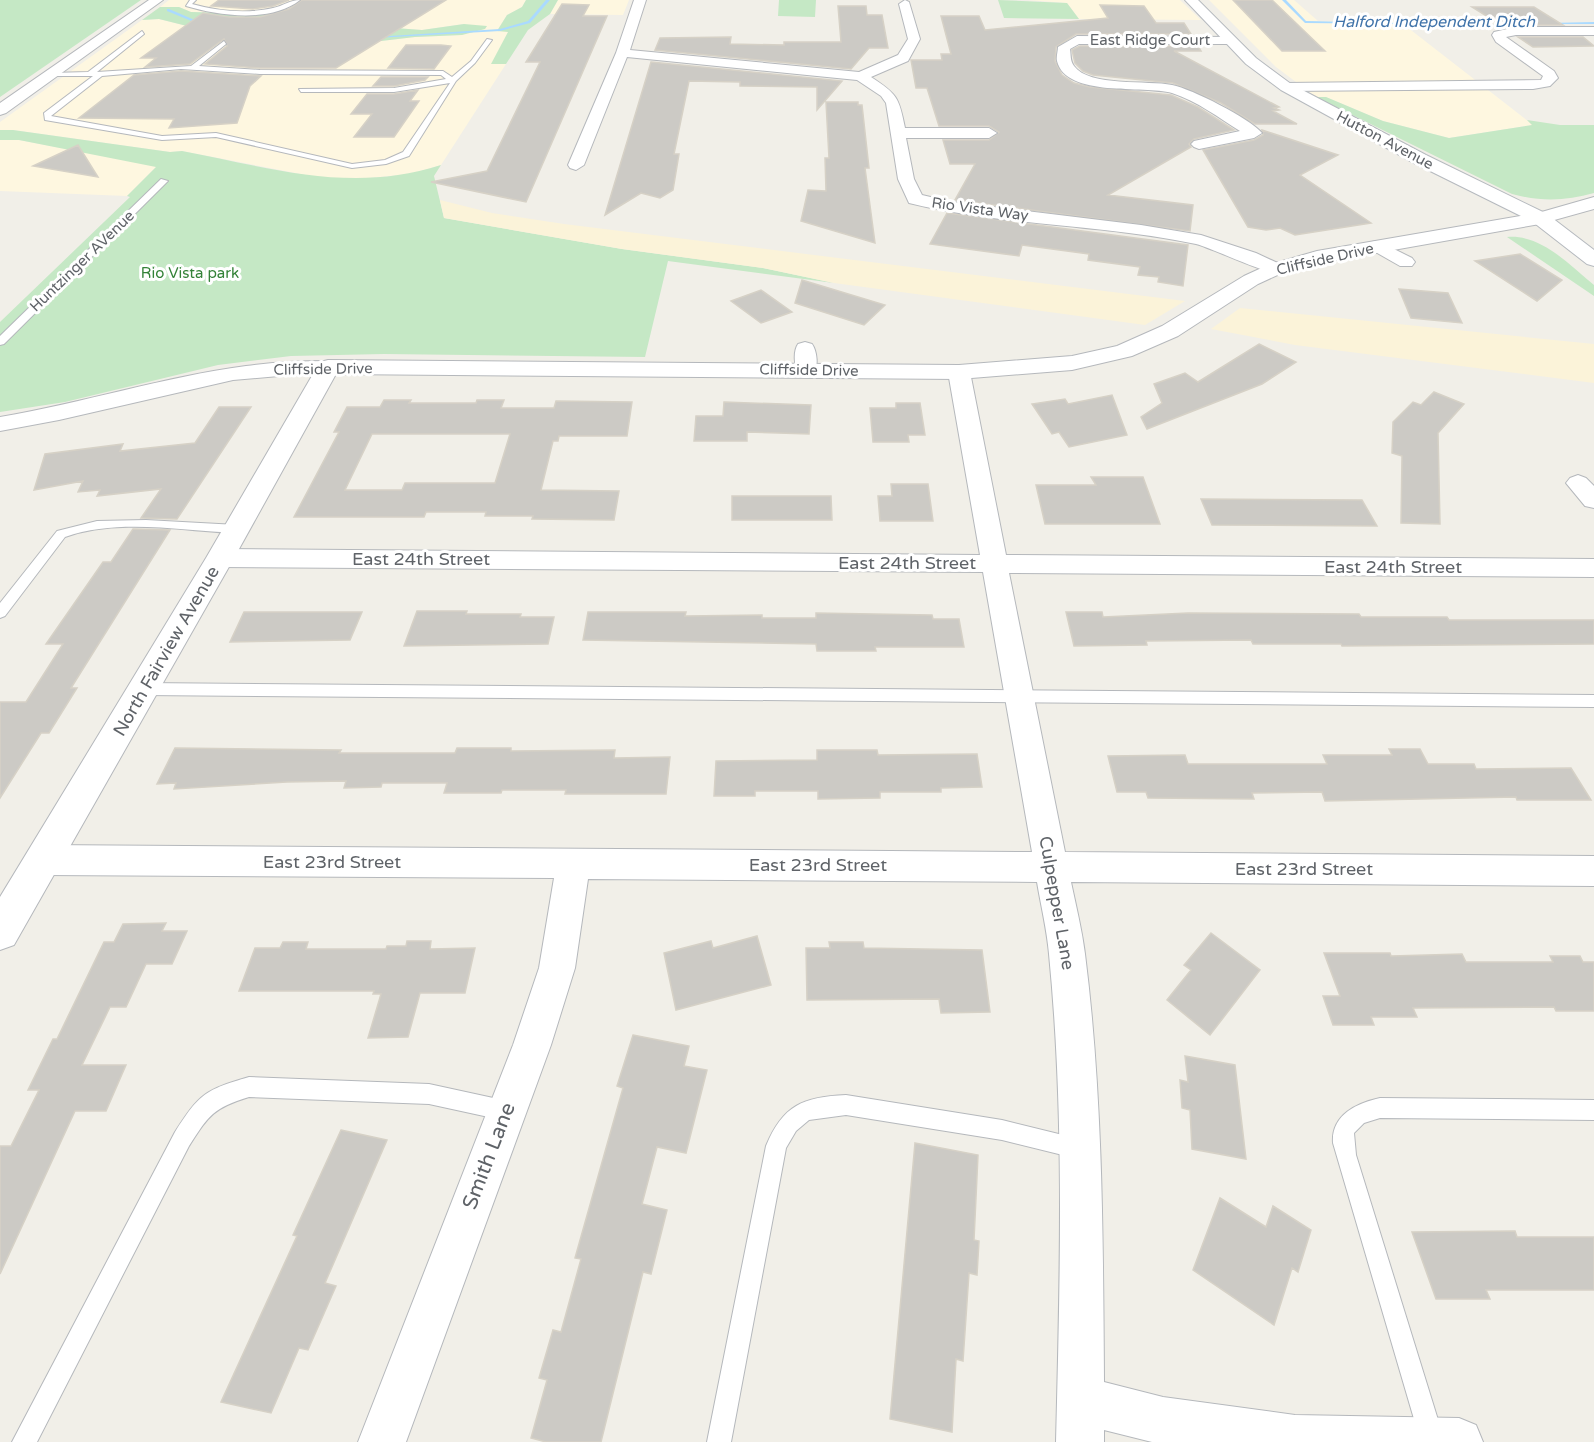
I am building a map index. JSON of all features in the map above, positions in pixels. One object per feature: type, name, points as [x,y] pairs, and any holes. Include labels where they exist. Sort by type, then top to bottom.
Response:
[{"type":"street","points":[[0,111],[157,0]]},
{"type":"street","points":[[576,165],[622,53],[640,0]]},
{"type":"street","name":"Hutton Avenue","points":[[1191,0],[1251,61],[1286,87],[1420,159],[1540,218],[1594,260]]},
{"type":"street","points":[[861,76],[903,58],[914,39],[905,4]]},
{"type":"street","points":[[1286,87],[1533,85],[1545,83],[1551,78],[1549,74],[1500,39],[1498,35],[1516,31],[1594,31]]},
{"type":"street","name":"East Ridge Court","points":[[1199,144],[1254,133],[1196,98],[1171,88],[1102,84],[1075,75],[1064,63],[1064,47],[1077,40],[1230,40]]},
{"type":"street","name":"Rio Vista Way","points":[[622,53],[861,76],[886,93],[893,103],[906,178],[915,198],[952,207],[1141,230],[1201,240],[1250,257],[1275,269]]},
{"type":"street","points":[[899,133],[989,133]]},
{"type":"street","name":"Cliffside Drive","points":[[0,424],[82,409],[234,374],[282,368],[959,372],[1072,363],[1124,351],[1170,331],[1251,280],[1275,269],[1317,257],[1540,218],[1594,203]]},
{"type":"street","points":[[1378,246],[1406,262]]},
{"type":"street","points":[[805,348],[806,370]]},
{"type":"street","name":"North Fairview Avenue","points":[[0,932],[237,529],[328,367]]},
{"type":"street","name":"Culpepper Lane","points":[[959,372],[1067,952],[1076,1042],[1081,1421]]},
{"type":"street","name":"East 24th Street","points":[[220,558],[1594,568]]},
{"type":"street","name":"East 23rd Street","points":[[42,860],[1594,871]]},
{"type":"street","name":"Smith Lane","points":[[381,1442],[532,1045],[557,968],[573,864]]},
{"type":"street","points":[[1081,1421],[1163,1421],[1295,1439],[1459,1442]]},
{"type":"lane","points":[[193,0],[188,5],[208,10],[237,11],[283,9],[297,0]]},
{"type":"lane","points":[[142,33],[47,115],[48,118],[162,138],[216,135],[352,166],[386,162],[406,154],[453,80],[473,62],[489,40]]},
{"type":"lane","points":[[192,68],[225,43]]},
{"type":"lane","points":[[95,75],[192,68],[260,72],[443,73],[453,80]]},
{"type":"lane","points":[[49,76],[205,69]]},
{"type":"lane","points":[[301,90],[394,90],[453,80]]},
{"type":"lane","name":"Huntzinger AVenue","points":[[0,342],[164,181]]},
{"type":"lane","points":[[0,613],[61,534],[70,529],[103,525],[237,529]]},
{"type":"lane","points":[[143,689],[1594,701]]},
{"type":"lane","points":[[24,1442],[182,1139],[200,1111],[219,1096],[249,1087],[429,1094],[507,1111]]},
{"type":"lane","points":[[719,1442],[776,1146],[786,1125],[798,1113],[820,1106],[846,1105],[1002,1130],[1079,1149]]},
{"type":"lane","points":[[1432,1442],[1346,1155],[1343,1135],[1348,1124],[1363,1112],[1380,1108],[1594,1110]]},
{"type":"shaded area","points":[[169,0],[526,0],[522,7],[507,15],[497,31],[509,31],[492,64],[506,64],[441,165],[411,174],[349,180],[321,178],[182,151],[170,152],[0,130],[0,122],[142,20],[159,19],[187,26],[381,41],[462,35],[473,31],[464,24],[422,30],[354,25],[276,14],[191,12],[179,7],[160,7]]},
{"type":"shaded area","points":[[558,0],[629,0],[623,15],[550,14]]},
{"type":"shaded area","points":[[1027,0],[1180,0],[1201,20],[1079,19],[1067,3]]},
{"type":"shaded area","points":[[1209,0],[1294,0],[1318,21],[1393,21],[1407,27],[1533,125],[1449,138],[1383,121],[1326,97],[1316,97],[1276,67]]},
{"type":"shaded area","points":[[0,140],[19,140],[157,166],[127,196],[0,191]]},
{"type":"green space","points":[[0,0],[141,0],[0,97]]},
{"type":"green space","points":[[526,0],[558,0],[550,14],[528,30],[506,64],[491,64],[508,32],[497,31],[507,15],[522,7]]},
{"type":"green space","points":[[779,0],[816,0],[815,17],[778,16]]},
{"type":"green space","points":[[998,0],[1067,3],[1079,19],[1004,18]]},
{"type":"green space","points":[[160,7],[179,7],[191,12],[276,14],[354,25],[422,30],[464,24],[487,26],[485,29],[462,35],[381,41],[308,40],[187,26],[159,19],[142,20]]},
{"type":"green space","points":[[1316,97],[1326,97],[1383,121],[1449,138],[1532,125],[1527,120],[1560,125],[1594,125],[1594,193],[1553,200],[1512,194]]},
{"type":"green space","name":"Rio Vista park","points":[[0,130],[170,152],[182,151],[280,171],[343,178],[408,173],[441,165],[434,176],[444,218],[622,249],[763,268],[834,283],[668,261],[645,357],[384,354],[291,356],[218,365],[65,402],[0,412],[0,322],[130,197],[127,196],[156,167],[19,140],[0,140]]},
{"type":"green space","points":[[1507,237],[1532,240],[1554,252],[1594,285],[1594,296]]},
{"type":"sand","points":[[440,200],[492,213],[564,224],[1185,301],[1145,325],[834,283],[763,268],[622,249],[444,218]]},
{"type":"sand","points":[[1240,308],[1594,344],[1594,383],[1295,345],[1211,329]]},
{"type":"building","points":[[219,0],[289,0],[273,6],[253,9],[211,6]]},
{"type":"building","points":[[302,0],[446,0],[336,68],[260,68],[205,64],[227,46],[224,39],[190,64],[145,67],[156,58],[141,58],[203,13],[229,17],[260,17],[289,9]]},
{"type":"building","points":[[1233,0],[1272,0],[1325,51],[1282,51]]},
{"type":"building","points":[[562,4],[589,5],[583,16],[607,16],[526,202],[431,182],[487,171],[540,62],[526,62]]},
{"type":"building","points":[[1100,5],[1144,6],[1156,23],[1184,23],[1191,34],[1076,34],[1056,47],[1055,61],[1062,75],[1074,83],[1090,87],[1171,95],[1198,107],[1234,130],[1194,139],[1189,144],[1191,147],[1108,195],[1193,205],[1190,231],[955,200],[975,164],[950,164],[943,140],[989,140],[999,132],[989,126],[939,126],[927,88],[916,88],[911,60],[942,60],[941,54],[951,54],[941,16],[979,16],[985,30],[1108,18]]},
{"type":"building","points":[[838,6],[866,6],[867,15],[882,15],[888,48],[869,48],[851,69],[655,50],[660,38],[731,37],[730,44],[784,45],[784,42],[841,42]]},
{"type":"building","points":[[1472,7],[1534,7],[1563,25],[1504,27]]},
{"type":"building","points":[[1518,37],[1583,37],[1594,46],[1533,47]]},
{"type":"building","points":[[406,45],[451,46],[434,69],[388,68]]},
{"type":"building","points":[[1080,46],[1198,46],[1201,51],[1174,51],[1279,107],[1274,108],[1279,110],[1273,111],[1297,124],[1255,124],[1221,103],[1173,83],[1093,75],[1083,71],[1075,63],[1072,50]]},
{"type":"building","points":[[651,62],[842,81],[817,110],[817,87],[740,86],[740,82],[689,81],[674,154],[679,154],[673,190],[660,198],[641,193],[605,215]]},
{"type":"building","points":[[181,71],[261,76],[250,86],[237,123],[169,128],[174,119],[79,118],[134,75]]},
{"type":"building","points":[[381,77],[428,77],[425,80],[394,86],[373,86]]},
{"type":"building","points":[[418,90],[410,101],[419,101],[394,137],[354,137],[372,114],[351,114],[367,94],[394,94]]},
{"type":"building","points":[[826,102],[858,102],[858,105],[862,105],[869,168],[865,168],[875,243],[801,221],[808,190],[826,191],[825,158],[829,158]]},
{"type":"building","points":[[1262,130],[1338,155],[1300,175],[1371,223],[1295,235],[1280,228],[1266,230],[1248,227],[1203,150],[1254,140],[1263,135]]},
{"type":"building","points":[[78,145],[98,177],[33,166]]},
{"type":"building","points":[[947,213],[1188,245],[1183,286],[1158,282],[1159,277],[1138,275],[1140,267],[1088,260],[1089,254],[1022,245],[1019,256],[930,244]]},
{"type":"building","points":[[1520,254],[1562,280],[1537,301],[1475,261]]},
{"type":"building","points":[[802,280],[885,305],[864,325],[795,303]]},
{"type":"building","points":[[1399,289],[1448,293],[1462,323],[1411,318]]},
{"type":"building","points":[[761,290],[792,312],[761,323],[731,301]]},
{"type":"building","points":[[1259,344],[1296,362],[1262,384],[1147,429],[1141,417],[1162,403],[1154,384],[1185,373],[1198,382]]},
{"type":"building","points":[[1434,392],[1464,404],[1438,433],[1440,524],[1401,523],[1402,456],[1392,453],[1393,422],[1413,402],[1421,405]]},
{"type":"building","points":[[1112,395],[1127,435],[1069,447],[1059,432],[1052,434],[1032,404],[1065,399],[1068,404]]},
{"type":"building","points":[[384,400],[411,400],[409,403],[476,403],[477,400],[504,400],[501,408],[554,408],[556,401],[632,402],[627,436],[559,436],[558,441],[553,441],[541,490],[619,491],[614,520],[485,516],[486,512],[426,512],[424,517],[294,517],[339,432],[334,432],[347,407],[380,407]],"holes":[[[372,434],[510,434],[495,483],[405,483],[402,490],[345,490]]]},
{"type":"building","points":[[724,402],[811,405],[809,434],[747,432],[747,441],[694,441],[696,416],[723,416]]},
{"type":"building","points":[[896,403],[920,403],[925,435],[908,435],[909,442],[873,442],[870,408],[896,408]]},
{"type":"building","points":[[219,407],[251,407],[177,519],[141,518],[161,489],[97,496],[100,490],[78,492],[83,481],[34,490],[45,454],[123,444],[120,451],[195,443]]},
{"type":"building","points":[[1091,477],[1143,477],[1160,524],[1045,524],[1036,485],[1096,485]]},
{"type":"building","points":[[891,484],[928,484],[933,521],[880,521],[878,496],[892,496]]},
{"type":"building","points":[[732,496],[831,496],[832,520],[732,520]]},
{"type":"building","points":[[1201,499],[1362,500],[1377,526],[1212,525]]},
{"type":"building","points":[[133,529],[170,530],[71,688],[77,688],[49,733],[41,733],[0,798],[0,702],[26,702],[63,644],[46,644],[103,562],[111,562]]},
{"type":"building","points":[[417,611],[467,611],[466,614],[521,614],[520,617],[554,617],[548,644],[404,646]]},
{"type":"building","points":[[244,612],[362,612],[350,640],[230,642]]},
{"type":"building","points":[[588,612],[686,612],[685,616],[762,615],[762,618],[816,618],[816,613],[932,615],[933,619],[959,619],[964,647],[875,647],[876,651],[817,651],[816,644],[583,640]]},
{"type":"building","points":[[1066,612],[1102,612],[1103,617],[1188,613],[1359,614],[1361,617],[1447,617],[1449,620],[1594,620],[1594,644],[1342,646],[1341,644],[1253,644],[1251,640],[1146,641],[1147,645],[1074,646]]},
{"type":"building","points":[[175,748],[341,750],[339,753],[455,753],[457,748],[511,748],[511,751],[615,750],[614,758],[670,757],[666,794],[565,794],[566,790],[444,793],[447,783],[382,783],[381,787],[344,788],[346,781],[174,789],[176,783],[157,784]]},
{"type":"building","points":[[1389,749],[1420,749],[1428,764],[1474,764],[1476,769],[1571,768],[1591,800],[1517,800],[1516,797],[1325,801],[1322,792],[1252,793],[1254,799],[1148,798],[1146,792],[1117,792],[1108,756],[1185,755],[1188,764],[1327,764],[1323,755],[1392,755]]},
{"type":"building","points":[[817,750],[877,750],[878,755],[977,754],[982,787],[941,788],[941,792],[880,792],[880,798],[818,799],[818,791],[755,791],[755,796],[714,796],[716,761],[817,760]]},
{"type":"building","points":[[166,923],[162,931],[187,931],[172,964],[146,964],[126,1007],[110,1007],[82,1065],[126,1065],[106,1111],[75,1111],[0,1274],[0,1146],[11,1146],[39,1090],[28,1090],[53,1039],[57,1039],[104,942],[114,942],[123,924]]},
{"type":"building","points":[[1211,933],[1260,970],[1210,1035],[1167,1000],[1191,970],[1184,965]]},
{"type":"building","points":[[757,936],[771,985],[676,1010],[664,953],[711,941],[713,948]]},
{"type":"building","points":[[407,941],[431,941],[430,949],[475,948],[465,993],[420,993],[408,1037],[368,1038],[381,994],[373,994],[374,991],[239,991],[255,948],[280,948],[283,942],[308,942],[306,949],[386,949],[387,946],[406,946]]},
{"type":"building","points":[[829,942],[863,942],[864,948],[982,950],[990,1012],[941,1013],[939,999],[807,1000],[806,948],[830,948]]},
{"type":"building","points":[[1324,953],[1390,953],[1391,956],[1462,954],[1466,962],[1553,962],[1550,956],[1580,956],[1583,962],[1594,962],[1594,1011],[1556,1011],[1554,1007],[1413,1008],[1417,1017],[1371,1017],[1374,1025],[1333,1025],[1323,996],[1340,996]]},
{"type":"building","points":[[633,1035],[689,1046],[684,1066],[707,1070],[686,1153],[657,1147],[642,1204],[667,1210],[651,1274],[643,1272],[601,1442],[546,1442],[531,1438],[547,1380],[539,1378],[553,1330],[561,1332],[581,1259],[575,1258],[623,1088],[617,1086]]},
{"type":"building","points":[[1185,1056],[1235,1065],[1246,1159],[1192,1149],[1190,1110],[1182,1108],[1180,1080],[1188,1082]]},
{"type":"building","points":[[341,1130],[387,1140],[325,1283],[336,1286],[308,1350],[299,1348],[271,1413],[221,1402],[297,1236],[293,1235]]},
{"type":"building","points":[[915,1143],[978,1155],[974,1240],[979,1241],[977,1275],[969,1273],[963,1361],[956,1359],[952,1432],[890,1419]]},
{"type":"building","points":[[1220,1198],[1266,1227],[1273,1206],[1311,1230],[1298,1272],[1292,1268],[1274,1325],[1193,1270]]},
{"type":"building","points":[[1515,1231],[1517,1237],[1594,1237],[1594,1290],[1486,1290],[1490,1299],[1436,1299],[1412,1232]]},
{"type":"waterway","name":"Halford Independent Ditch","points":[[376,37],[500,30],[529,22],[548,0]]},
{"type":"waterway","name":"Halford Independent Ditch","points":[[1284,0],[1305,22],[1511,25]]},
{"type":"waterway","name":"Halford Independent Ditch","points":[[168,10],[202,24]]},
{"type":"waterway","name":"Halford Independent Ditch","points":[[1548,24],[1594,23]]}]
